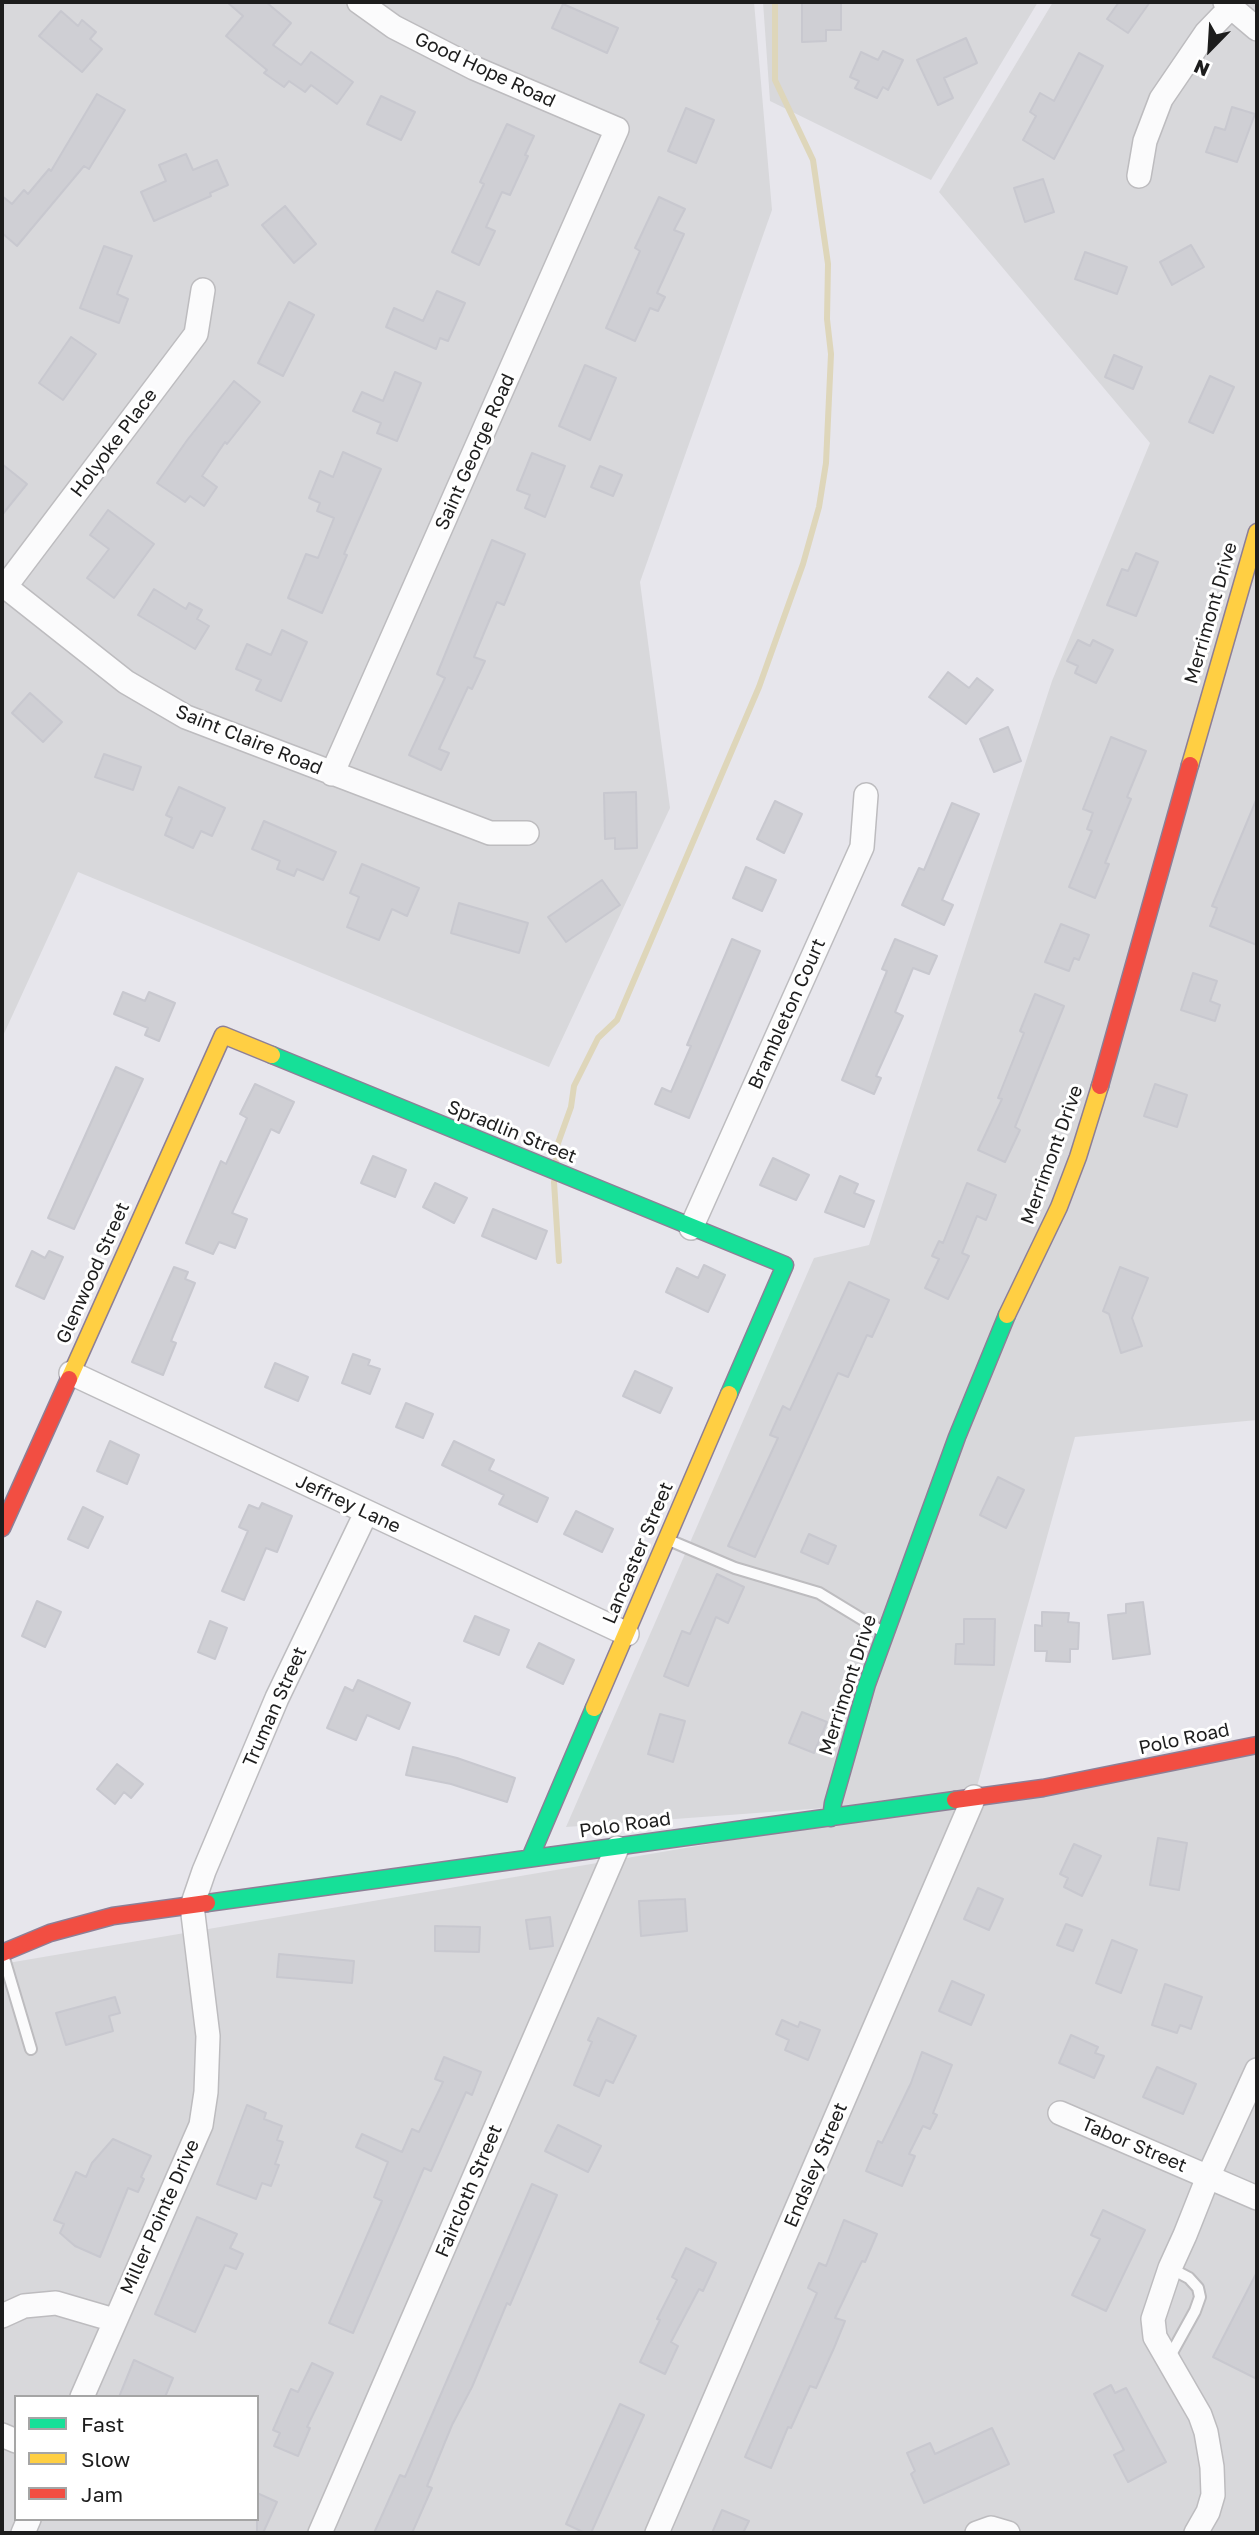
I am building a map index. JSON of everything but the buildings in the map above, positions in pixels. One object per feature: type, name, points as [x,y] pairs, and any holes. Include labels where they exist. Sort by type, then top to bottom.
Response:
[{"type":"street","name":"Good Hope Road","points":[[359,2],[394,27],[474,68],[617,129]]},
{"type":"street","points":[[1139,176],[1145,141],[1161,99],[1228,4],[1257,29]]},
{"type":"street","name":"Saint George Road","points":[[332,774],[617,129]]},
{"type":"street","name":"Holyoke Place","points":[[3,586],[196,334],[203,290]]},
{"type":"street","name":"Merrimont Drive","points":[[831,1818],[867,1684],[957,1437],[997,1337],[1059,1207],[1078,1157],[1120,1019],[1220,654],[1257,532]]},
{"type":"street","name":"Saint Claire Road","points":[[3,586],[126,682],[186,717],[490,833],[527,833]]},
{"type":"street","name":"Brambleton Court","points":[[691,1228],[862,847],[866,795]]},
{"type":"street","name":"Spradlin Street","points":[[223,1035],[785,1265]]},
{"type":"street","name":"Glenwood Street","points":[[2,1528],[223,1035]]},
{"type":"street","name":"Lancaster Street","points":[[530,1858],[785,1265]]},
{"type":"street","name":"Jeffrey Lane","points":[[71,1373],[626,1634]]},
{"type":"street","name":"Truman Street","points":[[192,1906],[204,1871],[277,1698],[366,1513]]},
{"type":"street","name":"Polo Road","points":[[2,1953],[50,1933],[88,1922],[974,1797],[1090,1779],[1257,1745]]},
{"type":"street","name":"Endsley Street","points":[[657,2533],[974,1797]]},
{"type":"street","name":"Faircloth Street","points":[[320,2533],[617,1848]]},
{"type":"street","name":"Miller Pointe Drive","points":[[83,2395],[201,2125],[206,2092],[208,2036],[192,1906]]},
{"type":"street","name":"Tabor Street","points":[[1208,2177],[1257,2070]]},
{"type":"street","name":"Tabor Street","points":[[1060,2113],[1257,2198]]},
{"type":"street","points":[[1196,2533],[1208,2512],[1213,2495],[1206,2432],[1200,2415],[1155,2337],[1153,2319],[1170,2267],[1208,2177]]},
{"type":"street","points":[[2,2316],[24,2306],[56,2303],[114,2320]]},
{"type":"street","points":[[977,2533],[991,2528],[1008,2533]]},
{"type":"lane","points":[[667,1539],[735,1568],[819,1593],[886,1634]]},
{"type":"lane","points":[[2,1953],[31,2049]]},
{"type":"lane","points":[[1167,2361],[1200,2297],[1198,2288],[1189,2278],[1170,2267]]},
{"type":"shaded area","points":[[2,2],[754,2],[772,210],[640,582],[670,808],[549,1067],[78,872],[2,1038]]},
{"type":"shaded area","points":[[763,2],[1038,2],[931,180],[770,101]]},
{"type":"shaded area","points":[[1053,2],[1257,2],[1257,1420],[1075,1437],[974,1797],[566,1827],[814,1258],[869,1245],[1052,681],[1150,443],[939,192]]},
{"type":"shaded area","points":[[1257,1751],[1257,2533],[2,2533],[2,1964]]},
{"type":"waterway","points":[[556,1161],[557,1146],[571,1107],[574,1086],[598,1038],[617,1020],[759,687],[803,564],[819,507],[826,463],[831,354],[827,319],[828,264],[813,160],[775,80],[775,2]]},
{"type":"waterway","points":[[554,1182],[559,1261]]},
{"type":"traffic: fast","points":[[272,1055],[785,1265],[729,1394]]},
{"type":"traffic: fast","points":[[831,1818],[867,1684],[957,1437],[1007,1315]]},
{"type":"traffic: fast","points":[[530,1858],[594,1708]]},
{"type":"traffic: fast","points":[[207,1903],[955,1800]]},
{"type":"traffic: slow","points":[[1190,765],[1257,532]]},
{"type":"traffic: slow","points":[[69,1379],[223,1035],[272,1055]]},
{"type":"traffic: slow","points":[[1007,1315],[1059,1207],[1100,1086]]},
{"type":"traffic: slow","points":[[594,1708],[729,1394]]},
{"type":"traffic: jam","points":[[1100,1086],[1190,765]]},
{"type":"traffic: jam","points":[[2,1528],[69,1379]]},
{"type":"traffic: jam","points":[[955,1800],[1043,1788],[1257,1745]]},
{"type":"traffic: jam","points":[[2,1953],[50,1933],[113,1916],[207,1903]]}]
